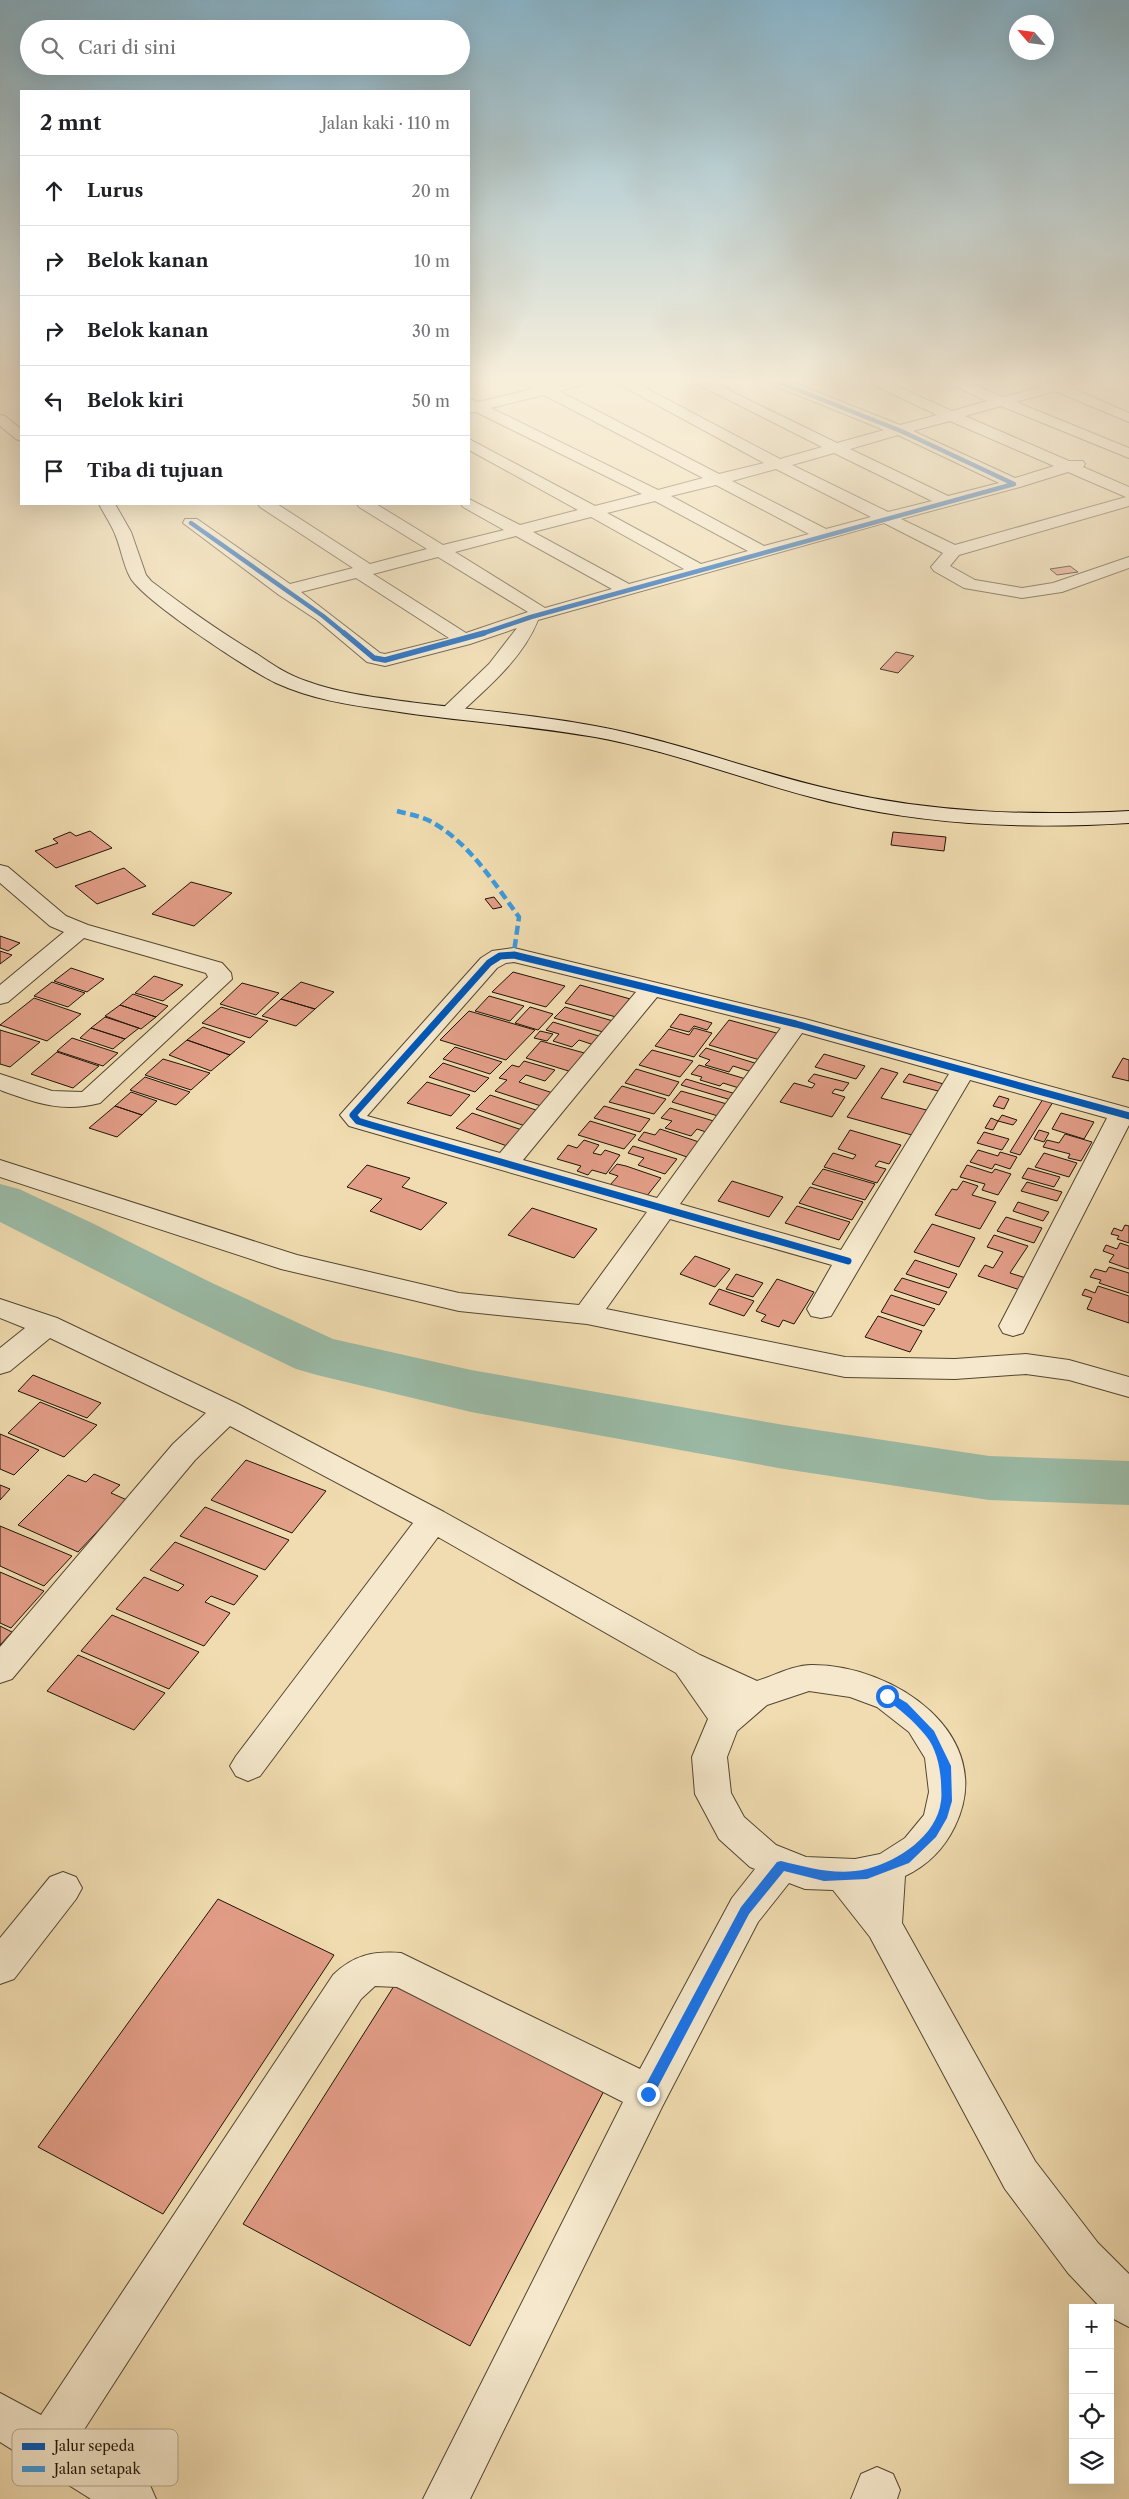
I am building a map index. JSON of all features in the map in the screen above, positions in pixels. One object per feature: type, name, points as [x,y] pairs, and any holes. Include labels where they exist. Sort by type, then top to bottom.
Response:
[{"type":"street","points":[[566,499],[700,570]]},
{"type":"street","points":[[285,591],[642,499]]},
{"type":"street","points":[[663,499],[762,552]]},
{"type":"street","points":[[754,499],[824,535]]},
{"type":"street","points":[[847,499],[954,551]]},
{"type":"street","points":[[940,499],[947,502]]},
{"type":"street","points":[[191,523],[323,616],[374,658],[390,660],[464,640],[537,616],[627,590],[960,499]]},
{"type":"street","points":[[1129,501],[954,551],[940,567],[970,584],[1022,593],[1056,588],[1129,562]]},
{"type":"street","points":[[108,505],[123,532],[138,576],[145,585],[234,649],[286,680],[326,694],[449,713],[558,726],[636,740],[797,788],[878,807],[952,817],[994,819],[1096,820],[1129,817]]},
{"type":"street","points":[[267,505],[464,640]]},
{"type":"street","points":[[366,505],[441,550],[537,616]]},
{"type":"street","points":[[470,505],[627,590]]},
{"type":"street","points":[[449,713],[491,672],[537,616]]},
{"type":"street","points":[[0,872],[58,920],[80,930],[214,968],[219,973],[220,979],[92,1098],[80,1102],[66,1102],[0,1081]]},
{"type":"street","points":[[0,997],[80,930]]},
{"type":"street","points":[[848,1261],[371,1125],[358,1121],[353,1115],[489,963],[500,956],[514,955],[796,1024],[1125,1115],[1013,1326]]},
{"type":"street","points":[[506,1163],[652,988]]},
{"type":"street","points":[[587,1316],[796,1024]]},
{"type":"street","points":[[821,1309],[964,1070]]},
{"type":"street","points":[[0,1168],[291,1263],[459,1302],[587,1316],[845,1367],[955,1369],[1026,1364],[1068,1370],[1129,1387]]},
{"type":"street","points":[[0,1308],[47,1325],[226,1412],[433,1520],[688,1664],[754,1694]]},
{"type":"street","points":[[0,1364],[47,1325]]},
{"type":"street","points":[[0,1670],[184,1452],[226,1412]]},
{"type":"street","points":[[248,1766],[433,1520]]},
{"type":"street","points":[[688,1664],[726,1718]]},
{"type":"street","points":[[809,1678],[849,1681],[868,1687],[904,1706],[931,1734],[946,1766],[947,1793],[941,1818],[920,1848],[905,1859],[887,1868],[845,1877],[802,1872],[769,1859],[735,1834],[718,1809],[709,1782],[708,1765],[711,1748],[726,1718],[754,1694],[770,1686],[809,1678]]},
{"type":"street","points":[[446,2499],[648,2094],[745,1910],[769,1859]]},
{"type":"street","points":[[883,1925],[887,1868]]},
{"type":"street","points":[[845,1877],[883,1925],[1020,2175],[1083,2258],[1129,2305]]},
{"type":"street","points":[[0,1967],[63,1888]]},
{"type":"street","points":[[58,2429],[347,1987],[360,1974],[372,1968],[400,1970],[648,2094]]},
{"type":"street","points":[[0,2416],[22,2429]]},
{"type":"street","points":[[113,2486],[133,2499]]},
{"type":"building","points":[[1070,566],[1078,572],[1057,575],[1050,569]]},
{"type":"building","points":[[896,652],[914,656],[898,673],[880,669]]},
{"type":"building","points":[[90,831],[112,848],[56,868],[35,851],[58,843],[53,839],[70,832],[76,836]]},
{"type":"building","points":[[893,832],[946,837],[944,851],[891,845]]},
{"type":"building","points":[[124,868],[146,886],[97,904],[75,886]]},
{"type":"building","points":[[191,882],[232,893],[194,926],[152,914]]},
{"type":"building","points":[[494,897],[502,907],[493,909],[485,899]]},
{"type":"building","points":[[0,936],[20,943],[8,951],[0,948]]},
{"type":"building","points":[[0,951],[12,955],[0,964]]},
{"type":"building","points":[[71,968],[104,979],[87,992],[54,981]]},
{"type":"building","points":[[513,972],[565,986],[546,1007],[492,992]]},
{"type":"building","points":[[154,976],[183,985],[163,1001],[135,993]]},
{"type":"building","points":[[52,982],[85,993],[68,1007],[34,996]]},
{"type":"building","points":[[301,982],[334,992],[315,1009],[281,999]]},
{"type":"building","points":[[242,983],[279,993],[256,1015],[220,1004]]},
{"type":"building","points":[[580,985],[634,1000],[616,1017],[565,1003]]},
{"type":"building","points":[[133,994],[168,1006],[156,1017],[120,1005]]},
{"type":"building","points":[[489,996],[524,1006],[510,1021],[475,1011]]},
{"type":"building","points":[[34,998],[81,1014],[47,1041],[0,1025]]},
{"type":"building","points":[[281,999],[315,1009],[296,1026],[262,1016]]},
{"type":"building","points":[[120,1005],[156,1017],[141,1029],[105,1016]]},
{"type":"building","points":[[221,1007],[268,1021],[250,1038],[202,1023]]},
{"type":"building","points":[[530,1007],[553,1014],[538,1030],[515,1023]]},
{"type":"building","points":[[565,1007],[613,1021],[603,1032],[554,1018]]},
{"type":"building","points":[[469,1011],[535,1030],[506,1060],[440,1040]]},
{"type":"building","points":[[680,1014],[712,1023],[707,1030],[694,1026],[689,1032],[670,1027]]},
{"type":"building","points":[[105,1017],[139,1028],[125,1039],[91,1028]]},
{"type":"building","points":[[729,1020],[780,1034],[760,1060],[709,1045]]},
{"type":"building","points":[[553,1022],[602,1037],[594,1045],[579,1040],[572,1047],[553,1041],[559,1034],[546,1030]]},
{"type":"building","points":[[203,1027],[245,1042],[230,1055],[187,1040]]},
{"type":"building","points":[[91,1028],[125,1039],[113,1049],[80,1038]]},
{"type":"building","points":[[694,1028],[712,1033],[694,1057],[655,1046],[669,1029],[689,1035]]},
{"type":"building","points":[[0,1030],[40,1042],[10,1067],[0,1064]]},
{"type":"building","points":[[540,1031],[553,1034],[547,1041],[534,1038]]},
{"type":"building","points":[[72,1038],[118,1053],[103,1066],[57,1051]]},
{"type":"building","points":[[187,1040],[230,1055],[211,1071],[169,1055]]},
{"type":"building","points":[[541,1041],[588,1054],[572,1072],[526,1058]]},
{"type":"building","points":[[455,1047],[502,1062],[490,1074],[443,1059]]},
{"type":"building","points":[[706,1048],[758,1064],[752,1072],[733,1066],[729,1072],[705,1065],[710,1060],[699,1056]]},
{"type":"building","points":[[652,1050],[693,1061],[680,1077],[639,1065]]},
{"type":"building","points":[[57,1052],[99,1066],[73,1088],[31,1074]]},
{"type":"building","points":[[824,1054],[865,1066],[856,1079],[815,1067]]},
{"type":"building","points":[[1123,1058],[1129,1060],[1129,1081],[1112,1077]]},
{"type":"building","points":[[163,1059],[210,1073],[191,1090],[145,1075]]},
{"type":"building","points":[[524,1061],[555,1070],[545,1081],[526,1075],[519,1082],[556,1094],[544,1107],[495,1091],[507,1080],[499,1078],[512,1065],[519,1067]]},
{"type":"building","points":[[443,1063],[489,1078],[475,1092],[429,1077]]},
{"type":"building","points":[[699,1065],[746,1079],[739,1088],[723,1083],[720,1086],[700,1080],[702,1077],[691,1074]]},
{"type":"building","points":[[881,1068],[898,1073],[881,1098],[934,1112],[919,1137],[847,1117]]},
{"type":"building","points":[[636,1069],[679,1082],[669,1096],[625,1083]]},
{"type":"building","points":[[814,1074],[849,1083],[843,1091],[835,1089],[832,1093],[845,1097],[832,1117],[780,1102],[794,1083],[812,1088],[815,1084],[808,1081]]},
{"type":"building","points":[[909,1074],[947,1085],[942,1092],[903,1082]]},
{"type":"building","points":[[145,1077],[190,1092],[176,1105],[130,1090]]},
{"type":"building","points":[[686,1079],[736,1094],[731,1100],[681,1085]]},
{"type":"building","points":[[427,1082],[470,1095],[451,1116],[407,1103]]},
{"type":"building","points":[[622,1086],[666,1099],[654,1114],[609,1102]]},
{"type":"building","points":[[681,1091],[727,1104],[718,1116],[672,1102]]},
{"type":"building","points":[[131,1092],[157,1101],[142,1115],[115,1106]]},
{"type":"building","points":[[490,1095],[542,1112],[528,1127],[476,1109]]},
{"type":"building","points":[[999,1096],[1009,1099],[1004,1109],[993,1106]]},
{"type":"building","points":[[1043,1099],[1053,1102],[1020,1155],[1010,1152]]},
{"type":"building","points":[[115,1106],[142,1115],[117,1137],[89,1128]]},
{"type":"building","points":[[604,1106],[650,1119],[640,1132],[594,1118]]},
{"type":"building","points":[[670,1108],[717,1122],[709,1133],[697,1129],[691,1136],[665,1128],[672,1121],[661,1118]]},
{"type":"building","points":[[472,1113],[525,1131],[510,1147],[456,1128]]},
{"type":"building","points":[[1061,1113],[1094,1122],[1084,1139],[1052,1129]]},
{"type":"building","points":[[1002,1115],[1017,1120],[1013,1125],[998,1121]]},
{"type":"building","points":[[991,1118],[998,1121],[993,1130],[985,1128]]},
{"type":"building","points":[[590,1121],[636,1135],[624,1149],[578,1135]]},
{"type":"building","points":[[660,1129],[699,1142],[687,1157],[638,1140],[644,1132],[655,1135]]},
{"type":"building","points":[[850,1130],[901,1145],[889,1164],[879,1161],[875,1166],[886,1169],[877,1183],[824,1167],[833,1153],[853,1159],[856,1155],[838,1149]]},
{"type":"building","points":[[1039,1130],[1049,1133],[1044,1142],[1034,1139]]},
{"type":"building","points":[[984,1132],[1009,1139],[1002,1150],[977,1143]]},
{"type":"building","points":[[1065,1134],[1092,1142],[1081,1161],[1068,1158],[1070,1154],[1043,1147],[1047,1140],[1059,1143]]},
{"type":"building","points":[[584,1140],[599,1145],[593,1153],[601,1155],[605,1150],[620,1155],[606,1174],[592,1170],[588,1175],[577,1171],[581,1166],[557,1159],[568,1145],[577,1148]]},
{"type":"building","points":[[633,1146],[677,1159],[665,1174],[638,1165],[644,1158],[628,1153]]},
{"type":"building","points":[[978,1150],[998,1156],[1000,1152],[1017,1157],[1010,1169],[995,1164],[992,1169],[970,1162]]},
{"type":"building","points":[[1044,1153],[1077,1163],[1069,1177],[1035,1167]]},
{"type":"building","points":[[617,1164],[661,1178],[646,1197],[610,1185],[618,1176],[609,1173]]},
{"type":"building","points":[[367,1165],[410,1178],[402,1187],[447,1203],[421,1230],[370,1211],[382,1199],[347,1187]]},
{"type":"building","points":[[967,1165],[992,1173],[995,1169],[1011,1174],[998,1195],[982,1190],[985,1184],[960,1177]]},
{"type":"building","points":[[1028,1168],[1060,1177],[1054,1187],[1022,1178]]},
{"type":"building","points":[[823,1169],[875,1184],[865,1200],[812,1184]]},
{"type":"building","points":[[732,1181],[783,1197],[769,1217],[718,1201]]},
{"type":"building","points":[[963,1181],[978,1186],[972,1195],[996,1202],[980,1229],[935,1215],[952,1189],[957,1190]]},
{"type":"building","points":[[1027,1182],[1062,1192],[1057,1201],[1021,1191]]},
{"type":"building","points":[[810,1187],[863,1202],[852,1220],[799,1203]]},
{"type":"building","points":[[1018,1202],[1049,1212],[1043,1221],[1013,1211]]},
{"type":"building","points":[[797,1206],[850,1222],[839,1240],[785,1223]]},
{"type":"building","points":[[532,1208],[597,1229],[574,1258],[508,1235]]},
{"type":"building","points":[[1006,1217],[1042,1228],[1034,1243],[997,1231]]},
{"type":"building","points":[[932,1224],[975,1238],[959,1267],[914,1252]]},
{"type":"building","points":[[1125,1225],[1129,1226],[1129,1243],[1117,1239],[1119,1236],[1111,1234],[1114,1228],[1122,1231]]},
{"type":"building","points":[[994,1235],[1028,1246],[1010,1273],[1026,1278],[1020,1290],[978,1276],[985,1265],[993,1268],[1003,1252],[987,1247]]},
{"type":"building","points":[[1120,1243],[1129,1246],[1129,1269],[1109,1262],[1114,1255],[1103,1251],[1106,1245],[1117,1249]]},
{"type":"building","points":[[695,1256],[730,1269],[715,1287],[680,1274]]},
{"type":"building","points":[[915,1260],[957,1274],[949,1288],[906,1274]]},
{"type":"building","points":[[1109,1267],[1129,1273],[1129,1293],[1099,1283],[1101,1280],[1090,1277],[1095,1269],[1106,1272]]},
{"type":"building","points":[[736,1274],[763,1283],[753,1297],[726,1289]]},
{"type":"building","points":[[902,1278],[947,1292],[939,1305],[894,1290]]},
{"type":"building","points":[[777,1279],[814,1292],[794,1324],[783,1320],[779,1327],[761,1321],[766,1315],[756,1311]]},
{"type":"building","points":[[1098,1286],[1129,1296],[1129,1323],[1087,1309],[1092,1298],[1082,1295],[1085,1289],[1095,1293]]},
{"type":"building","points":[[719,1289],[754,1301],[744,1316],[709,1304]]},
{"type":"building","points":[[891,1295],[935,1309],[924,1326],[881,1312]]},
{"type":"building","points":[[878,1316],[922,1331],[910,1352],[865,1337]]},
{"type":"building","points":[[33,1375],[101,1403],[87,1418],[18,1391]]},
{"type":"building","points":[[40,1402],[97,1425],[64,1457],[8,1433]]},
{"type":"building","points":[[0,1434],[39,1450],[14,1475],[0,1469]]},
{"type":"building","points":[[246,1460],[326,1491],[292,1533],[211,1500]]},
{"type":"building","points":[[94,1474],[120,1485],[111,1493],[127,1500],[78,1552],[18,1525],[68,1475],[86,1482]]},
{"type":"building","points":[[0,1485],[10,1489],[0,1500]]},
{"type":"building","points":[[205,1507],[289,1540],[265,1570],[180,1536]]},
{"type":"building","points":[[0,1526],[72,1556],[44,1586],[0,1566]]},
{"type":"building","points":[[175,1542],[258,1576],[234,1605],[211,1596],[205,1602],[230,1613],[204,1646],[116,1609],[144,1577],[178,1591],[184,1585],[150,1570]]},
{"type":"building","points":[[0,1572],[44,1591],[11,1628],[0,1623]]},
{"type":"building","points":[[112,1615],[199,1652],[169,1689],[81,1651]]},
{"type":"building","points":[[0,1626],[12,1632],[0,1645]]},
{"type":"building","points":[[78,1655],[165,1693],[134,1730],[47,1691]]},
{"type":"building","points":[[218,1899],[334,1955],[163,2214],[38,2147]]},
{"type":"building","points":[[394,1986],[606,2087],[470,2346],[243,2224]]},
{"type":"waterway","points":[[0,1201],[73,1235],[192,1296],[317,1355],[471,1391],[784,1447],[989,1478],[1129,1483]]},
{"type":"marked path","points":[[397,811],[426,819],[443,829],[467,851],[490,877],[519,917],[514,955]]},
{"type":"cycle path","points":[[191,523],[323,616],[374,658],[385,660],[464,640],[531,617],[959,499]]},
{"type":"cycle path","points":[[848,1261],[371,1125],[358,1121],[353,1115],[489,963],[500,956],[514,955],[796,1024],[1129,1116]]},
{"type":"route","points":[[648,2094],[745,1910],[781,1865],[802,1872],[824,1876],[845,1877],[867,1874],[887,1868],[905,1859],[920,1848],[932,1833],[941,1818],[946,1801],[948,1784],[946,1766],[931,1734],[904,1706],[887,1696]]}]
